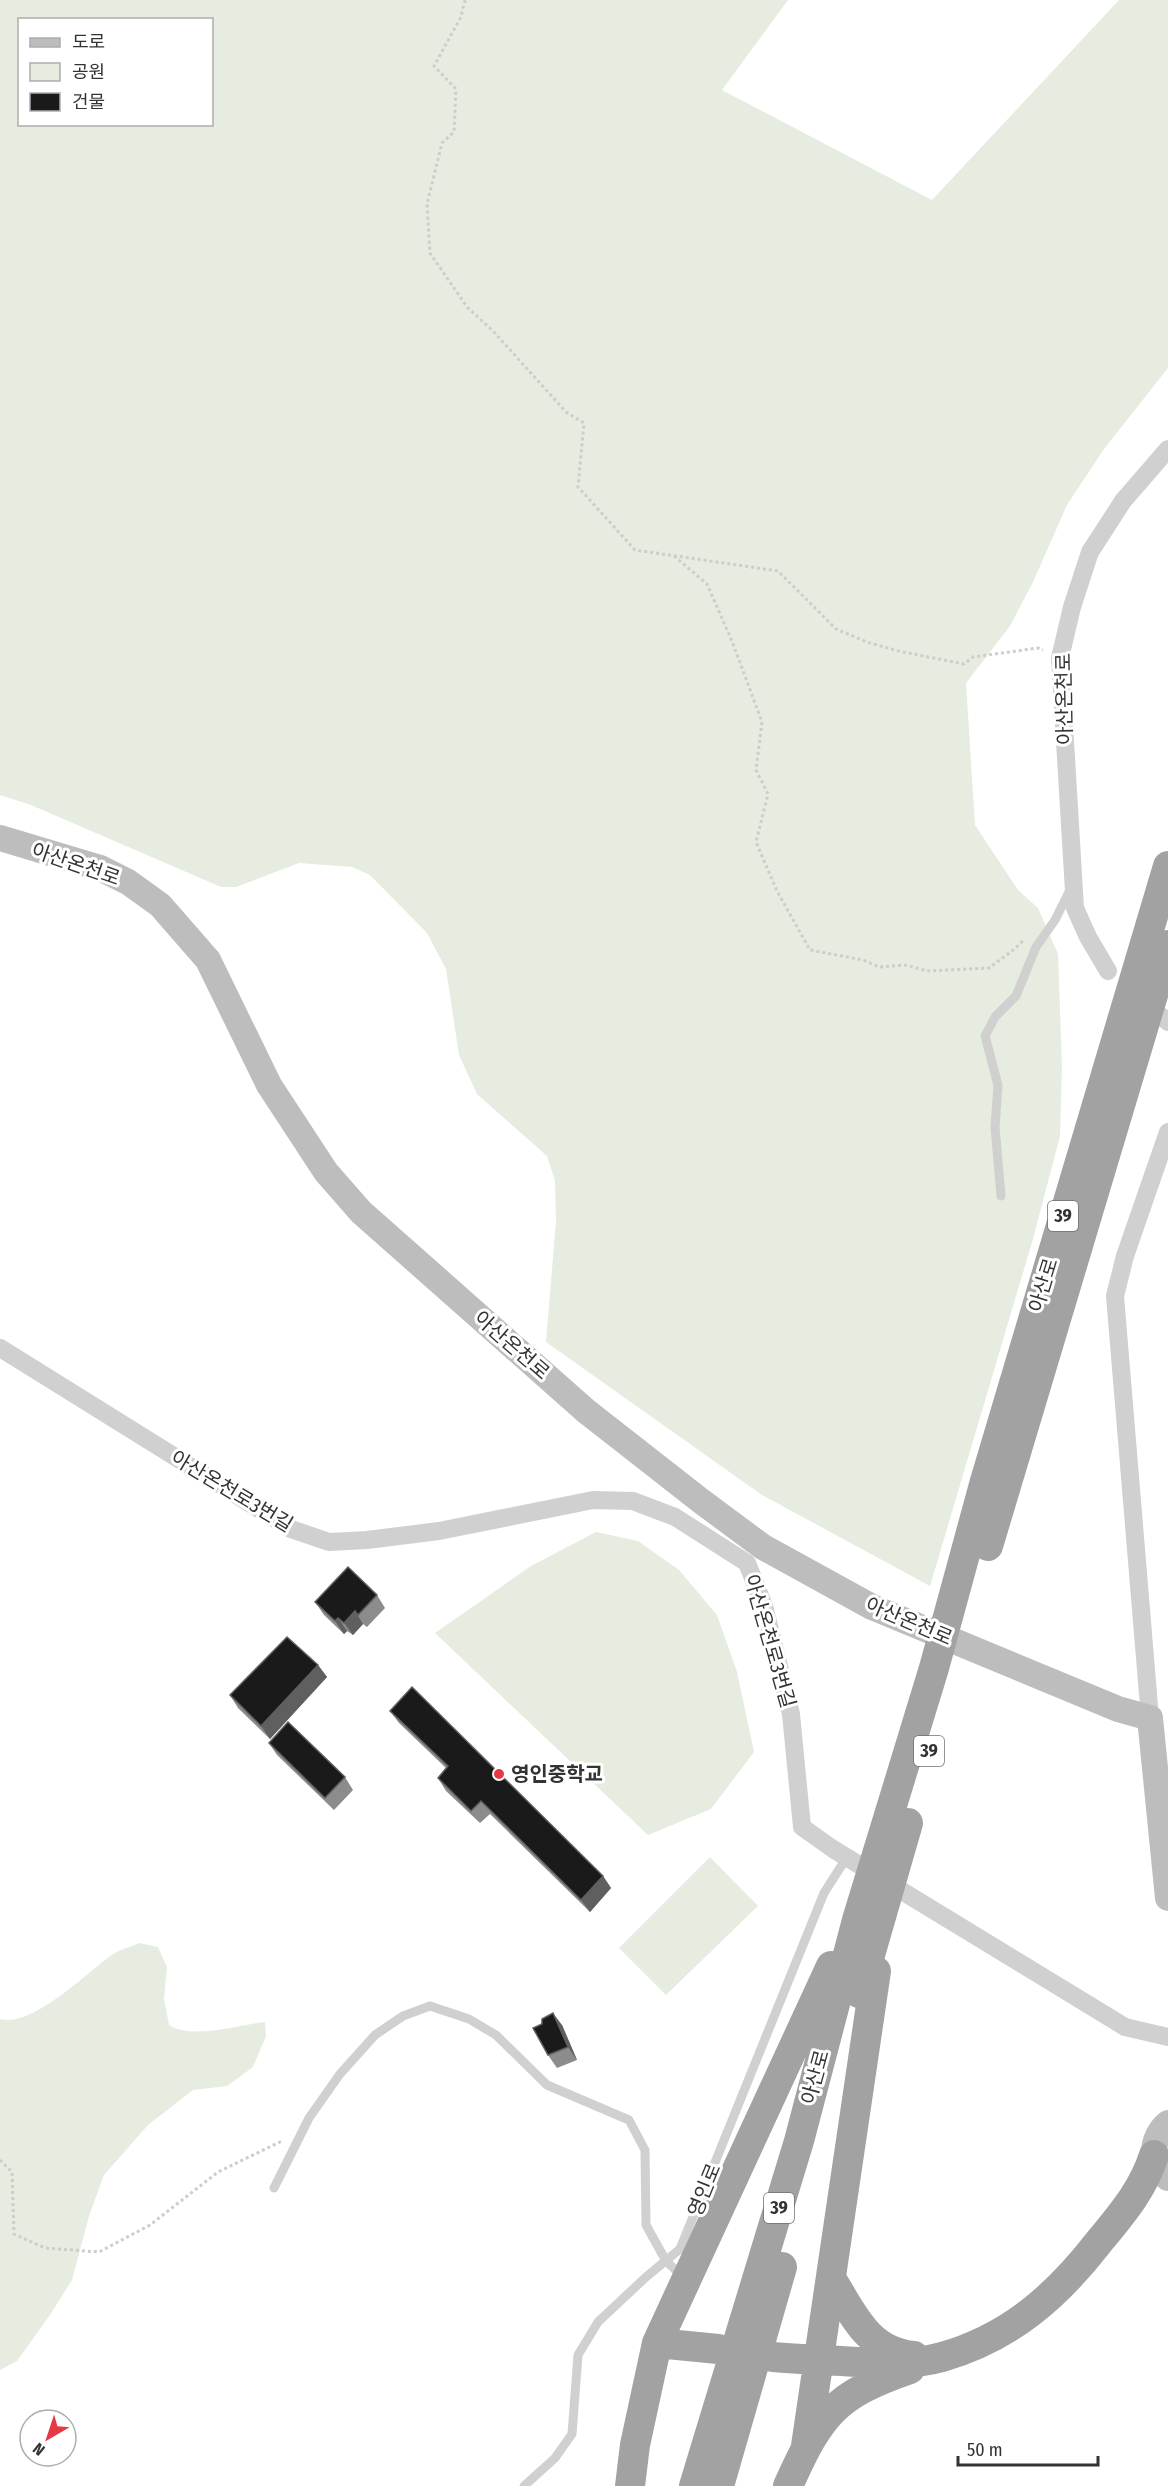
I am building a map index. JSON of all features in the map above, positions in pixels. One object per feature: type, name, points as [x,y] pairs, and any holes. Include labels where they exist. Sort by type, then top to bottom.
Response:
[{"type":"highway","name":"아산로","points":[[971,1568],[1023,1351],[1168,866]]},
{"type":"highway","name":"아산로","points":[[971,1568],[1168,945]]},
{"type":"highway","name":"39","points":[[865,1934],[971,1568]]},
{"type":"highway","name":"아산로","points":[[694,2486],[799,2140],[865,1934]]},
{"type":"highway","name":"아산로","points":[[719,2486],[865,1934]]},
{"type":"highway","points":[[630,2486],[657,2343],[676,2270],[865,1934]]},
{"type":"highway","points":[[806,2446],[831,2278],[865,1934]]},
{"type":"highway","points":[[788,2486],[806,2446],[820,2424],[842,2400],[875,2381],[981,2343],[1009,2328],[1051,2298],[1131,2202],[1163,2154]]},
{"type":"highway","points":[[831,2278],[863,2328],[879,2345],[896,2354],[940,2358]]},
{"type":"highway","points":[[657,2343],[718,2349]]},
{"type":"highway","points":[[773,2356],[809,2361],[893,2364],[940,2358]]},
{"type":"main road","name":"아산온천로","points":[[0,838],[99,868],[128,882],[160,905],[208,960],[269,1085],[326,1172],[361,1212],[586,1411],[701,1501],[754,1553],[872,1607],[1118,1709],[1150,1718]]},
{"type":"main road","points":[[1150,1718],[1168,1898]]},
{"type":"main road","points":[[1163,2154],[1168,2104]]},
{"type":"street","name":"아산온천로","points":[[1108,971],[1088,938],[1075,908],[1060,658],[1072,607],[1090,552],[1123,501],[1168,449]]},
{"type":"street","points":[[1150,1718],[1115,1296],[1125,1256],[1168,1132]]},
{"type":"street","name":"아산온천로3번길","points":[[0,1348],[291,1529],[329,1542],[439,1531],[593,1500],[633,1501],[675,1517],[754,1553],[764,1606],[791,1714],[802,1827],[847,1857],[1125,2027],[1168,2037]]},
{"type":"lane","points":[[1001,1196],[995,1127],[998,1085],[985,1036],[995,1017],[1016,996],[1036,947],[1055,920],[1074,882]]},
{"type":"lane","name":"영인로","points":[[524,2486],[555,2458],[572,2434],[578,2355],[598,2322],[676,2270],[680,2249],[824,1893],[847,1857]]},
{"type":"lane","points":[[274,2188],[309,2118],[340,2074],[375,2035],[403,2016],[430,2006],[469,2019],[496,2035],[547,2085],[629,2120],[645,2150],[646,2225],[676,2270]]},
{"type":"path","points":[[465,0],[461,17],[434,66],[456,89],[454,132],[442,143],[427,204],[430,253],[467,307],[493,331],[567,412],[584,423],[578,487],[635,550],[778,571],[836,629],[867,642],[898,651],[964,664],[973,657],[1038,648],[1060,658]]},
{"type":"path","points":[[672,555],[707,584],[752,692],[762,722],[756,770],[768,794],[756,842],[777,891],[798,933],[810,950],[863,960],[879,967],[906,965],[927,971],[989,968],[1012,951],[1028,935]]},
{"type":"path","points":[[0,2160],[12,2172],[14,2234],[45,2248],[99,2252],[150,2225],[218,2172],[282,2141],[309,2118]]},
{"type":"green space","points":[[0,0],[788,0],[722,90],[932,200],[1119,0],[1168,0],[1168,368],[1104,449],[1067,505],[1033,582],[1010,626],[966,683],[975,825],[1018,890],[1038,908],[1058,954],[1062,1066],[1060,1136],[1033,1239],[930,1586],[762,1495],[546,1342],[556,1221],[555,1181],[547,1156],[477,1094],[459,1055],[446,969],[427,933],[370,875],[352,867],[299,863],[236,887],[221,887],[31,805],[0,795]]},
{"type":"green space","points":[[596,1532],[638,1541],[679,1570],[717,1615],[737,1672],[754,1752],[711,1809],[648,1835],[435,1633],[531,1566]]},
{"type":"green space","points":[[710,1857],[758,1906],[666,1995],[619,1948]]},
{"type":"green space","points":[[139,1943],[158,1947],[167,1967],[164,1999],[169,2025],[190,2031],[202,2031],[265,2022],[266,2036],[253,2067],[227,2086],[193,2090],[148,2125],[104,2175],[89,2216],[72,2280],[17,2361],[0,2370],[0,2019],[13,2020],[43,2007],[113,1954]]},
{"type":"building","points":[[348,1567],[377,1595],[358,1615],[355,1611],[344,1623],[338,1618],[335,1621],[315,1602]]},
{"type":"building","points":[[287,1637],[318,1665],[261,1726],[230,1695]]},
{"type":"building","points":[[412,1687],[603,1876],[581,1900],[481,1801],[471,1811],[438,1778],[448,1766],[390,1711]]},
{"type":"building","points":[[288,1722],[345,1777],[325,1798],[269,1743]]},
{"type":"building","points":[[553,2013],[568,2047],[548,2055],[533,2028],[542,2024],[542,2019]]},
{"type":"place","name":"영인중학교","points":[[499,1774]]}]
